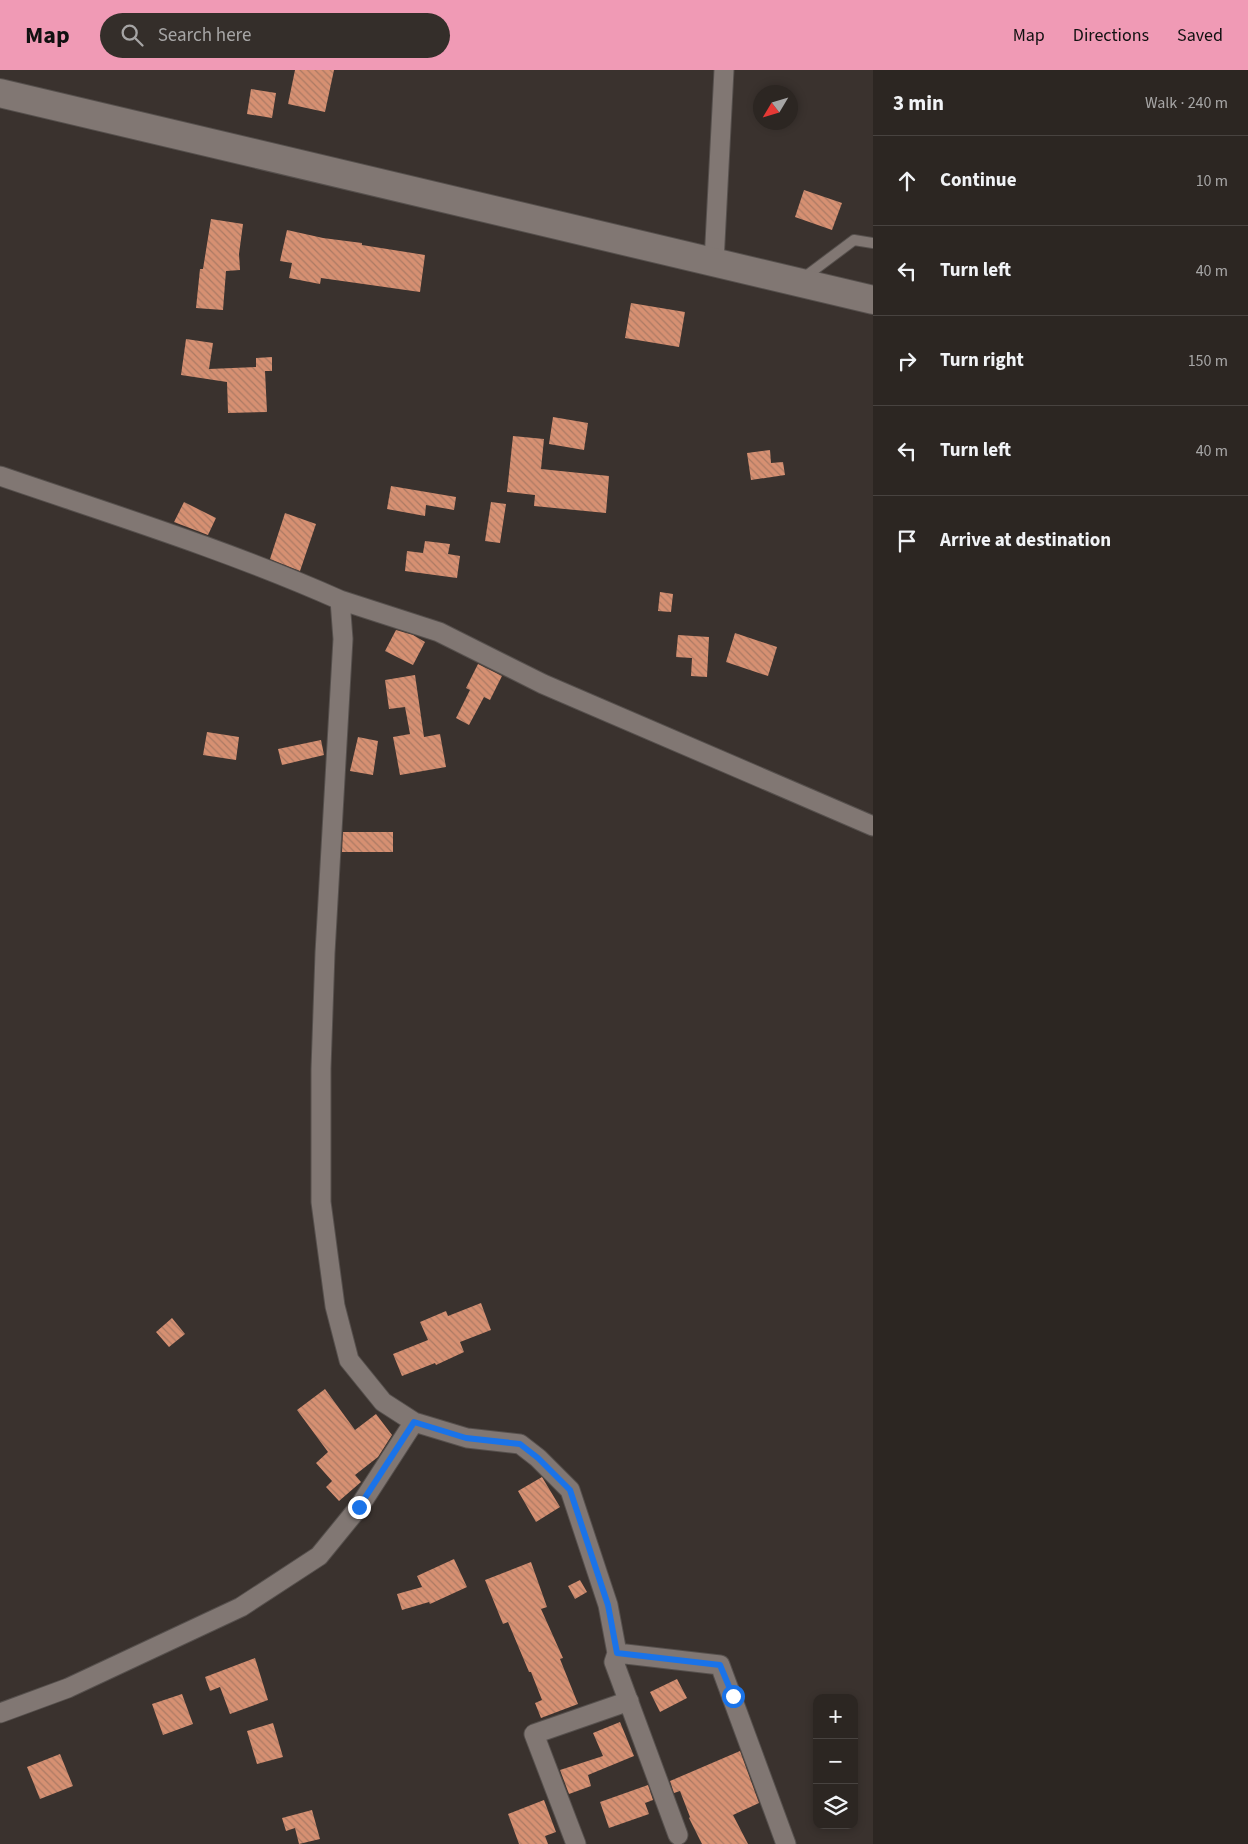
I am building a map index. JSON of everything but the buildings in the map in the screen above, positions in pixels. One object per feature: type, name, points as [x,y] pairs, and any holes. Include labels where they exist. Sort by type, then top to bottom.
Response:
[{"type":"main road","points":[[0,93],[873,300]]},
{"type":"street","points":[[714,262],[724,70]]},
{"type":"street","points":[[0,476],[295,580],[340,600],[439,632],[543,684],[873,826]]},
{"type":"street","points":[[340,600],[343,639],[325,953],[321,1069],[321,1202],[336,1306],[349,1360],[383,1402],[414,1422],[466,1438],[520,1444],[538,1458],[570,1490],[608,1605],[617,1653],[614,1662],[678,1835]]},
{"type":"street","points":[[0,1712],[68,1688],[241,1607],[319,1556],[359,1507],[414,1422]]},
{"type":"street","points":[[617,1653],[720,1665],[786,1844]]},
{"type":"street","points":[[576,1844],[534,1734],[629,1701]]},
{"type":"lane","points":[[797,282],[854,240],[873,243]]},
{"type":"route","points":[[359,1507],[414,1422],[466,1438],[520,1444],[538,1458],[570,1490],[608,1605],[617,1653],[720,1665],[733,1696]]}]
